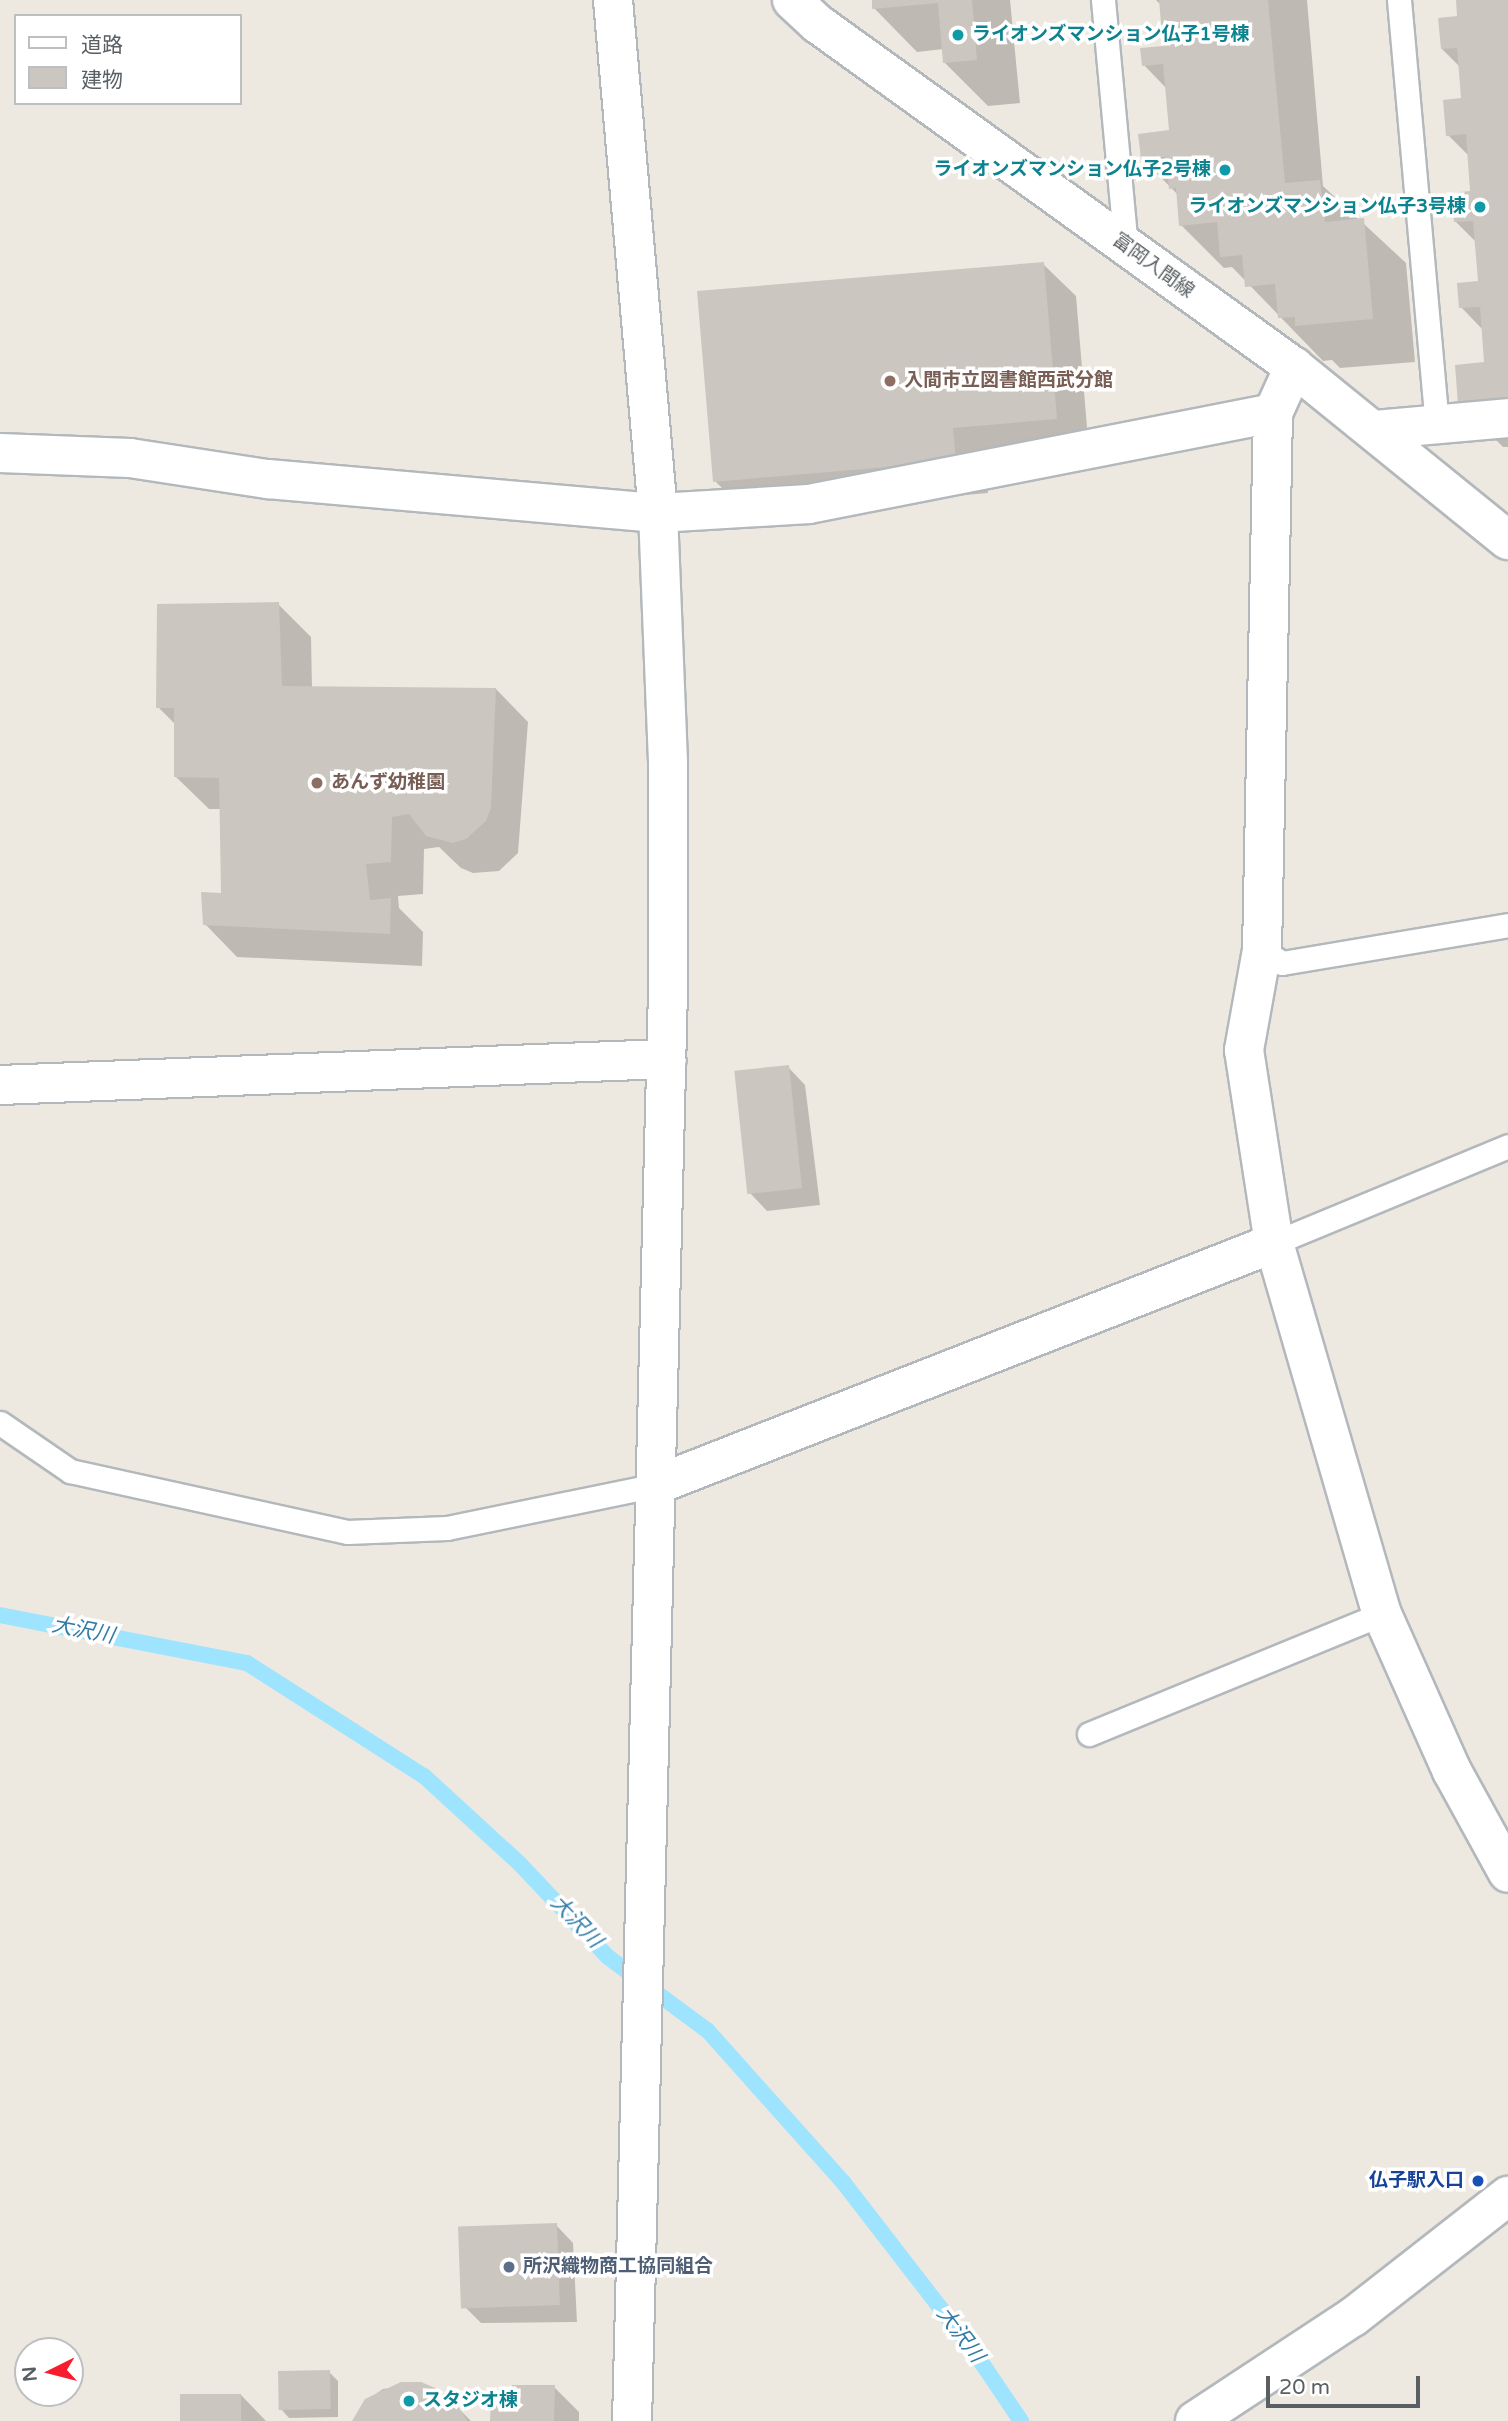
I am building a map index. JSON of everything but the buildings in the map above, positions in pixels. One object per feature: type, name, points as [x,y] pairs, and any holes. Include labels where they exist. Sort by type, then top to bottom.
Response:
[{"type":"street","points":[[613,0],[657,513],[668,763],[666,1059],[632,2421]]},
{"type":"street","name":"富岡入間線","points":[[792,0],[818,24],[1294,367],[1508,540]]},
{"type":"street","points":[[1294,367],[1273,413],[1262,950],[1244,1049],[1274,1243],[1382,1614],[1452,1772],[1508,1873]]},
{"type":"street","points":[[0,453],[130,458],[268,479],[657,513],[809,505],[1273,413]]},
{"type":"street","points":[[1374,430],[1508,418]]},
{"type":"street","points":[[0,1085],[666,1059]]},
{"type":"street","points":[[656,1485],[1274,1243]]},
{"type":"street","points":[[1195,2421],[1353,2317],[1508,2196]]},
{"type":"lane","points":[[1103,0],[1126,246]]},
{"type":"lane","points":[[1398,0],[1437,425]]},
{"type":"lane","points":[[1262,950],[1282,963],[1508,925]]},
{"type":"lane","points":[[1274,1243],[1508,1146]]},
{"type":"lane","points":[[0,1423],[71,1471],[347,1532],[447,1528],[656,1485]]},
{"type":"lane","points":[[1089,1734],[1382,1614]]},
{"type":"waterway","name":"大沢川","points":[[0,1615],[247,1663],[424,1776],[519,1863],[608,1957],[708,2031],[843,2182],[973,2350],[1021,2421]]},
{"type":"place","name":"ライオンズマンション仏子1号棟","points":[[958,35]]},
{"type":"place","name":"ライオンズマンション仏子2号棟","points":[[1225,170]]},
{"type":"place","name":"ライオンズマンション仏子3号棟","points":[[1480,207]]},
{"type":"place","name":"入間市立図書館西武分館","points":[[890,381]]},
{"type":"place","name":"あんず幼稚園","points":[[317,783]]},
{"type":"place","name":"仏子駅入口","points":[[1478,2181]]},
{"type":"place","name":"所沢織物商工協同組合","points":[[509,2267]]},
{"type":"place","name":"スタジオ棟","points":[[409,2401]]}]
